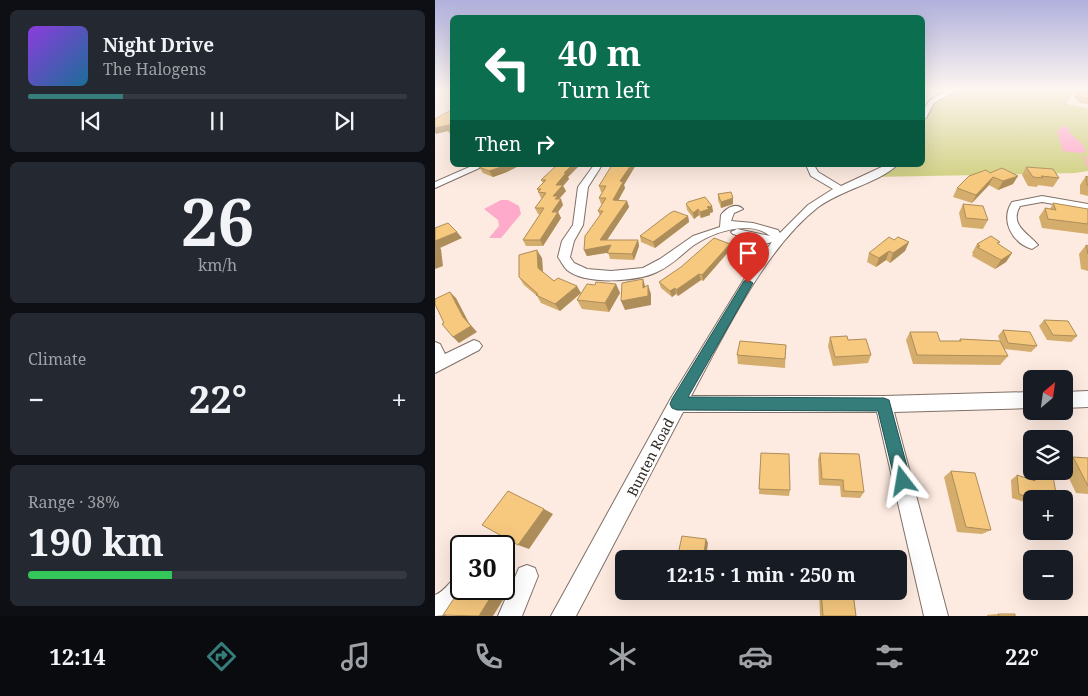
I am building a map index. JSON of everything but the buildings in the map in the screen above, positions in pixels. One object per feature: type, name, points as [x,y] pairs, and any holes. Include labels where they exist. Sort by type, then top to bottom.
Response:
[{"type":"street","points":[[435,185],[477,167]]},
{"type":"street","points":[[597,167],[583,187],[578,225],[568,242],[564,256],[571,267],[585,274],[639,274],[652,270],[696,238],[710,231],[727,228],[730,231],[745,229],[765,240],[778,239]]},
{"type":"street","points":[[811,167],[814,174],[839,189]]},
{"type":"street","name":"Bunten Road","points":[[563,616],[609,537],[677,404],[748,283],[778,239],[812,206],[839,189],[888,167]]},
{"type":"street","points":[[1032,245],[1017,234],[1013,227],[1010,216],[1016,204],[1025,199],[1042,198],[1088,207]]},
{"type":"street","points":[[727,228],[726,215],[731,210],[738,209]]},
{"type":"street","points":[[435,348],[438,365],[474,346]]},
{"type":"street","points":[[1073,400],[1088,399]]},
{"type":"street","points":[[677,404],[884,404],[1023,400]]},
{"type":"street","points":[[884,404],[936,616]]},
{"type":"street","points":[[510,616],[527,576]]},
{"type":"street","points":[[435,607],[451,600]]},
{"type":"shaded area","points":[[925,118],[1088,118],[1088,171],[1075,173],[873,177],[892,167],[925,167]]},
{"type":"shaded area","points":[[1063,126],[1071,128],[1068,131],[1082,144],[1086,151],[1081,153],[1063,151],[1057,131]]},
{"type":"shaded area","points":[[501,200],[508,200],[519,206],[521,214],[501,238],[489,238],[499,226],[498,220],[484,209]]},
{"type":"waterway","points":[[1084,156],[1088,166]]},
{"type":"route","points":[[748,283],[677,404],[884,404],[903,481]]}]
